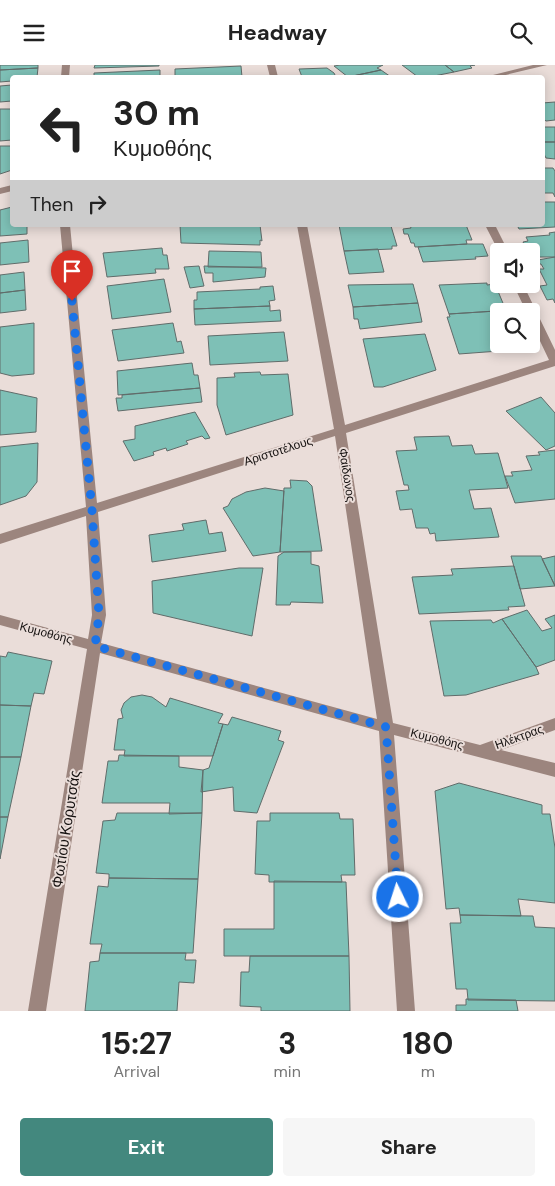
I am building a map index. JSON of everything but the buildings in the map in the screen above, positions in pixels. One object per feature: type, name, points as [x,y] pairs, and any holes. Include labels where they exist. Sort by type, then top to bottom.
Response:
[{"type":"street","points":[[498,75],[543,65]]},
{"type":"street","name":"Φωτίου Κορυτσάς","points":[[37,1011],[99,615],[92,510],[65,227]]},
{"type":"street","name":"Φαίδωνος","points":[[302,227],[340,431],[386,727],[406,1011]]},
{"type":"street","points":[[491,227],[498,243]]},
{"type":"street","points":[[540,330],[555,361]]},
{"type":"street","name":"Αριστοτέλους","points":[[0,539],[555,361]]},
{"type":"street","name":"Κυμοθόης","points":[[0,620],[386,727],[483,750],[555,770]]},
{"type":"street","name":"Ηλέκτρας","points":[[483,750],[555,724]]},
{"type":"route","points":[[72,301],[92,510],[99,615],[95,646],[386,727],[398,897]]}]
